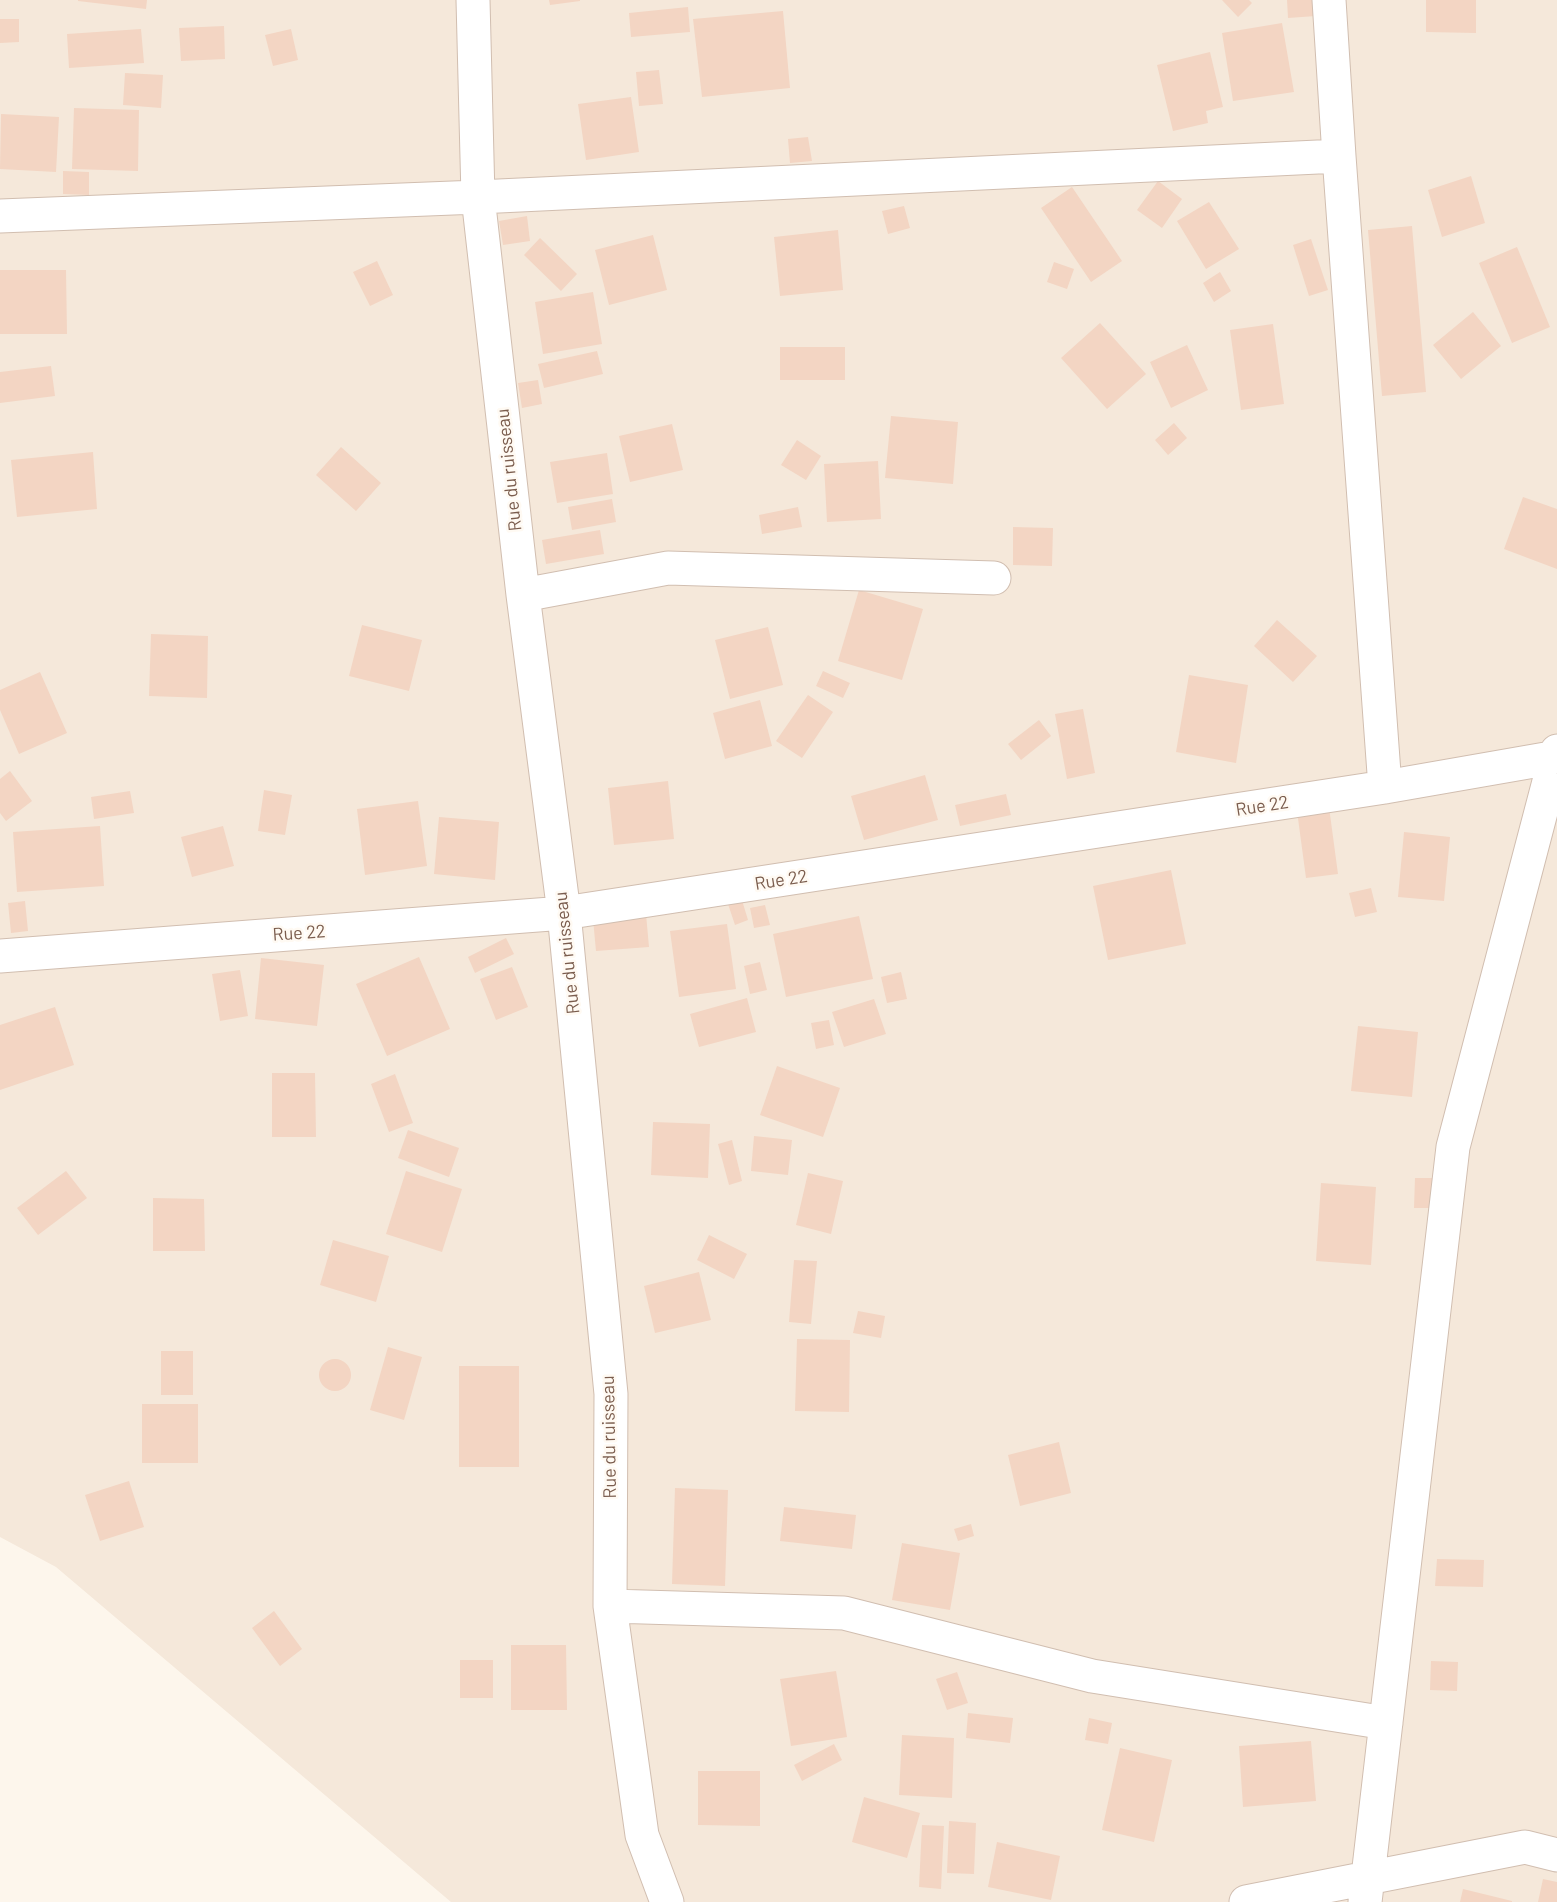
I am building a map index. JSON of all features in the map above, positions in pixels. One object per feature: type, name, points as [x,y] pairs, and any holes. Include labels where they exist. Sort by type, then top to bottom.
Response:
[{"type":"street","name":"Rue du ruisseau","points":[[473,0],[478,197],[523,595],[564,913],[611,1394],[610,1606],[642,1835],[667,1902]]},
{"type":"street","points":[[1329,0],[1385,787]]},
{"type":"street","points":[[0,216],[478,197],[1339,156]]},
{"type":"street","points":[[523,595],[668,568],[994,578]]},
{"type":"street","points":[[1367,1890],[1453,1147],[1556,755]]},
{"type":"street","name":"Rue 22","points":[[0,956],[564,913],[1385,787],[1556,755]]},
{"type":"street","points":[[610,1606],[844,1613],[1092,1676],[1386,1723]]},
{"type":"street","points":[[1246,1902],[1367,1890],[1525,1847],[1557,1830]]},
{"type":"street","points":[[1525,1847],[1557,1855]]},
{"type":"shaded area","points":[[0,0],[1557,0],[1557,1902],[451,1902],[56,1567],[0,1537]]},
{"type":"building","points":[[78,0],[147,0],[146,9]]},
{"type":"building","points":[[549,0],[580,0],[580,1],[550,5]]},
{"type":"building","points":[[1222,0],[1249,0],[1252,3],[1238,17]]},
{"type":"building","points":[[1287,0],[1315,0],[1316,16],[1288,18]]},
{"type":"building","points":[[1426,0],[1476,0],[1476,33],[1426,32]]},
{"type":"building","points":[[688,7],[690,32],[631,37],[629,13]]},
{"type":"building","points":[[783,11],[790,88],[702,97],[693,19]]},
{"type":"building","points":[[0,19],[19,19],[19,42],[0,43]]},
{"type":"building","points":[[1282,23],[1294,92],[1233,101],[1222,33]]},
{"type":"building","points":[[224,26],[225,59],[181,61],[179,28]]},
{"type":"building","points":[[141,29],[144,63],[69,68],[67,34]]},
{"type":"building","points":[[291,29],[298,60],[273,66],[265,35]]},
{"type":"building","points":[[1210,52],[1223,107],[1206,111],[1208,123],[1173,131],[1157,65]]},
{"type":"building","points":[[659,70],[663,104],[639,106],[636,72]]},
{"type":"building","points":[[125,73],[163,75],[161,108],[123,105]]},
{"type":"building","points":[[631,97],[639,152],[586,160],[578,104]]},
{"type":"building","points":[[74,108],[139,110],[138,171],[72,169]]},
{"type":"building","points":[[1,114],[59,117],[56,172],[0,169]]},
{"type":"building","points":[[808,137],[812,161],[790,163],[788,139]]},
{"type":"building","points":[[63,171],[89,172],[89,195],[63,194]]},
{"type":"building","points":[[1471,176],[1485,223],[1442,237],[1428,190]]},
{"type":"building","points":[[1158,181],[1182,199],[1162,228],[1137,210]]},
{"type":"building","points":[[1072,187],[1122,261],[1091,282],[1041,208]]},
{"type":"building","points":[[1209,202],[1239,249],[1206,269],[1177,221]]},
{"type":"building","points":[[904,206],[910,228],[888,234],[882,211]]},
{"type":"building","points":[[527,216],[530,241],[503,245],[499,221]]},
{"type":"building","points":[[1412,226],[1426,392],[1382,396],[1368,230]]},
{"type":"building","points":[[838,230],[843,290],[780,296],[774,237]]},
{"type":"building","points":[[653,235],[667,290],[609,305],[595,250]]},
{"type":"building","points":[[540,238],[577,274],[561,291],[524,255]]},
{"type":"building","points":[[1311,239],[1328,290],[1309,296],[1293,245]]},
{"type":"building","points":[[1517,247],[1550,327],[1512,343],[1479,263]]},
{"type":"building","points":[[377,261],[393,295],[370,306],[353,272]]},
{"type":"building","points":[[1054,262],[1074,269],[1067,289],[1047,282]]},
{"type":"building","points":[[0,270],[66,270],[67,334],[0,334]]},
{"type":"building","points":[[1220,272],[1231,291],[1214,302],[1203,283]]},
{"type":"building","points":[[593,292],[602,344],[543,354],[535,302]]},
{"type":"building","points":[[1473,312],[1501,346],[1461,379],[1433,345]]},
{"type":"building","points":[[1100,323],[1146,374],[1107,409],[1061,358]]},
{"type":"building","points":[[1273,324],[1284,404],[1241,410],[1230,330]]},
{"type":"building","points":[[1187,345],[1208,390],[1171,408],[1150,362]]},
{"type":"building","points":[[780,347],[845,347],[845,380],[780,380]]},
{"type":"building","points":[[597,351],[603,374],[544,388],[538,364]]},
{"type":"building","points":[[51,366],[55,396],[0,403],[0,372]]},
{"type":"building","points":[[538,380],[542,404],[522,408],[518,383]]},
{"type":"building","points":[[891,416],[958,422],[953,484],[885,478]]},
{"type":"building","points":[[1174,423],[1187,438],[1168,455],[1155,440]]},
{"type":"building","points":[[672,424],[683,470],[630,482],[619,436]]},
{"type":"building","points":[[797,440],[821,456],[806,480],[781,465]]},
{"type":"building","points":[[341,447],[381,483],[356,511],[316,475]]},
{"type":"building","points":[[93,452],[97,509],[17,517],[11,460]]},
{"type":"building","points":[[607,453],[613,494],[557,503],[550,462]]},
{"type":"building","points":[[878,461],[881,519],[827,522],[824,464]]},
{"type":"building","points":[[1523,497],[1557,509],[1557,569],[1504,549]]},
{"type":"building","points":[[612,499],[616,522],[572,530],[568,507]]},
{"type":"building","points":[[798,507],[802,527],[762,534],[759,515]]},
{"type":"building","points":[[1013,527],[1053,528],[1052,566],[1013,565]]},
{"type":"building","points":[[600,530],[604,554],[546,564],[542,540]]},
{"type":"building","points":[[859,590],[923,609],[902,680],[838,661]]},
{"type":"building","points":[[1277,620],[1317,656],[1293,682],[1254,646]]},
{"type":"building","points":[[362,625],[422,640],[409,691],[349,676]]},
{"type":"building","points":[[768,627],[783,685],[730,699],[715,640]]},
{"type":"building","points":[[151,634],[208,636],[207,698],[149,696]]},
{"type":"building","points":[[823,671],[850,683],[843,698],[816,686]]},
{"type":"building","points":[[40,672],[67,733],[19,754],[0,710],[0,690]]},
{"type":"building","points":[[1189,675],[1248,685],[1236,763],[1176,752]]},
{"type":"building","points":[[808,695],[833,712],[802,758],[776,741]]},
{"type":"building","points":[[760,700],[772,746],[725,759],[713,713]]},
{"type":"building","points":[[1083,709],[1095,773],[1067,779],[1055,714]]},
{"type":"building","points":[[1039,720],[1051,736],[1021,760],[1008,744]]},
{"type":"building","points":[[10,771],[32,801],[6,821],[0,813],[0,779]]},
{"type":"building","points":[[925,775],[938,820],[864,840],[851,796]]},
{"type":"building","points":[[668,781],[674,839],[614,845],[608,788]]},
{"type":"building","points":[[264,790],[292,795],[285,835],[258,831]]},
{"type":"building","points":[[130,791],[134,813],[94,819],[91,797]]},
{"type":"building","points":[[1006,794],[1011,815],[960,826],[955,805]]},
{"type":"building","points":[[418,801],[427,866],[365,875],[357,809]]},
{"type":"building","points":[[1329,807],[1338,874],[1306,878],[1297,811]]},
{"type":"building","points":[[439,817],[499,822],[495,880],[434,874]]},
{"type":"building","points":[[100,826],[104,886],[17,892],[13,832]]},
{"type":"building","points":[[223,826],[234,866],[192,877],[181,837]]},
{"type":"building","points":[[1404,832],[1450,837],[1444,901],[1398,897]]},
{"type":"building","points":[[1171,870],[1186,944],[1108,960],[1093,886]]},
{"type":"building","points":[[1371,888],[1377,912],[1355,917],[1349,893]]},
{"type":"building","points":[[741,897],[748,920],[735,925],[727,901]]},
{"type":"building","points":[[25,901],[28,931],[11,933],[8,903]]},
{"type":"building","points":[[765,905],[770,925],[754,928],[750,908]]},
{"type":"building","points":[[646,914],[649,947],[596,951],[593,919]]},
{"type":"building","points":[[859,916],[873,979],[786,997],[773,934]]},
{"type":"building","points":[[727,924],[736,989],[679,997],[670,931]]},
{"type":"building","points":[[506,938],[514,954],[475,973],[468,957]]},
{"type":"building","points":[[419,957],[450,1029],[387,1056],[356,984]]},
{"type":"building","points":[[261,958],[324,965],[317,1026],[255,1019]]},
{"type":"building","points":[[760,962],[767,990],[750,994],[744,966]]},
{"type":"building","points":[[512,967],[528,1007],[496,1020],[480,979]]},
{"type":"building","points":[[240,970],[248,1016],[220,1021],[212,974]]},
{"type":"building","points":[[901,972],[907,999],[887,1003],[881,977]]},
{"type":"building","points":[[747,998],[756,1032],[699,1047],[690,1014]]},
{"type":"building","points":[[874,999],[886,1034],[844,1047],[832,1012]]},
{"type":"building","points":[[55,1007],[74,1065],[0,1090],[0,1025]]},
{"type":"building","points":[[829,1020],[834,1045],[816,1049],[811,1023]]},
{"type":"building","points":[[1358,1026],[1418,1032],[1412,1097],[1351,1091]]},
{"type":"building","points":[[777,1066],[840,1088],[823,1137],[760,1115]]},
{"type":"building","points":[[272,1073],[315,1073],[316,1137],[272,1137]]},
{"type":"building","points":[[395,1074],[413,1123],[389,1132],[371,1084]]},
{"type":"building","points":[[653,1122],[710,1124],[708,1178],[651,1175]]},
{"type":"building","points":[[408,1130],[459,1148],[449,1177],[398,1158]]},
{"type":"building","points":[[754,1136],[792,1140],[788,1175],[751,1171]]},
{"type":"building","points":[[732,1140],[742,1181],[729,1185],[718,1144]]},
{"type":"building","points":[[66,1171],[87,1198],[38,1235],[17,1208]]},
{"type":"building","points":[[406,1171],[462,1189],[442,1252],[386,1234]]},
{"type":"building","points":[[808,1173],[843,1181],[831,1234],[796,1225]]},
{"type":"building","points":[[1415,1178],[1432,1178],[1431,1208],[1414,1208]]},
{"type":"building","points":[[1321,1183],[1376,1187],[1371,1265],[1316,1261]]},
{"type":"building","points":[[153,1198],[204,1199],[205,1251],[153,1251]]},
{"type":"building","points":[[709,1235],[747,1254],[734,1279],[697,1260]]},
{"type":"building","points":[[333,1240],[389,1256],[376,1302],[320,1285]]},
{"type":"building","points":[[794,1260],[817,1261],[811,1324],[789,1322]]},
{"type":"building","points":[[699,1272],[711,1320],[655,1333],[644,1286]]},
{"type":"building","points":[[858,1311],[885,1316],[881,1338],[853,1333]]},
{"type":"building","points":[[797,1339],[850,1340],[849,1412],[795,1411]]},
{"type":"building","points":[[388,1347],[422,1357],[404,1420],[370,1410]]},
{"type":"building","points":[[161,1351],[193,1351],[193,1395],[161,1395]]},
{"type":"building","points":[[335,1359],[346,1364],[351,1375],[346,1386],[335,1391],[324,1386],[319,1375],[324,1364]]},
{"type":"building","points":[[459,1366],[519,1366],[519,1467],[459,1467]]},
{"type":"building","points":[[142,1404],[198,1404],[198,1463],[142,1463]]},
{"type":"building","points":[[1059,1442],[1071,1493],[1020,1506],[1008,1455]]},
{"type":"building","points":[[129,1481],[144,1527],[100,1541],[85,1495]]},
{"type":"building","points":[[675,1488],[728,1490],[725,1586],[672,1584]]},
{"type":"building","points":[[784,1507],[856,1515],[852,1549],[780,1541]]},
{"type":"building","points":[[971,1524],[974,1536],[958,1541],[954,1529]]},
{"type":"building","points":[[902,1543],[960,1553],[950,1610],[892,1600]]},
{"type":"building","points":[[1437,1559],[1484,1560],[1483,1587],[1435,1586]]},
{"type":"building","points":[[274,1611],[302,1649],[280,1666],[252,1628]]},
{"type":"building","points":[[511,1645],[566,1645],[567,1710],[511,1710]]},
{"type":"building","points":[[460,1660],[493,1660],[493,1698],[460,1698]]},
{"type":"building","points":[[1431,1661],[1458,1662],[1457,1691],[1430,1690]]},
{"type":"building","points":[[836,1671],[847,1737],[791,1746],[780,1679]]},
{"type":"building","points":[[957,1672],[968,1703],[947,1710],[936,1679]]},
{"type":"building","points":[[968,1713],[1013,1718],[1010,1743],[966,1738]]},
{"type":"building","points":[[1089,1718],[1112,1723],[1108,1744],[1085,1740]]},
{"type":"building","points":[[902,1735],[954,1738],[952,1798],[899,1795]]},
{"type":"building","points":[[1311,1741],[1316,1801],[1243,1807],[1239,1746]]},
{"type":"building","points":[[834,1744],[842,1760],[802,1781],[794,1765]]},
{"type":"building","points":[[1120,1748],[1172,1760],[1154,1842],[1102,1830]]},
{"type":"building","points":[[698,1771],[760,1771],[760,1826],[698,1825]]},
{"type":"building","points":[[864,1797],[920,1813],[907,1858],[852,1842]]},
{"type":"building","points":[[949,1821],[976,1823],[974,1874],[947,1873]]},
{"type":"building","points":[[922,1825],[944,1826],[941,1889],[919,1887]]},
{"type":"building","points":[[997,1842],[1060,1856],[1051,1900],[988,1887]]},
{"type":"building","points":[[1543,1879],[1557,1882],[1557,1902],[1538,1902]]},
{"type":"building","points":[[1463,1889],[1512,1901],[1512,1902],[1460,1902]]}]
